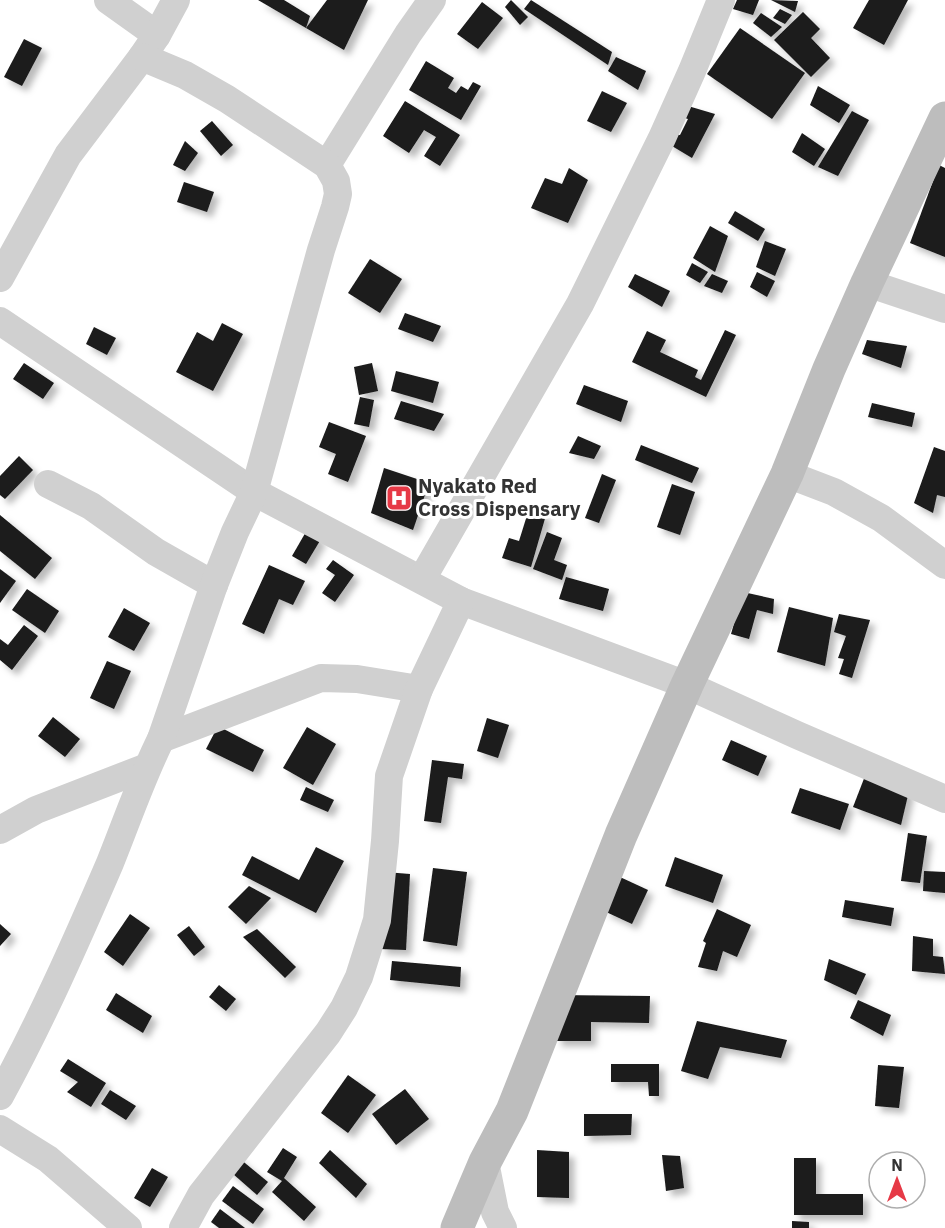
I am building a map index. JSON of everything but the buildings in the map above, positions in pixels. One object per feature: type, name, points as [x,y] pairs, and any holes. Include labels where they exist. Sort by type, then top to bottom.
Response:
[{"type":"street","points":[[0,1096],[54,988],[110,862],[147,767],[161,739],[214,585],[254,492],[338,194],[336,181],[327,165],[185,75],[149,46],[108,0]]},
{"type":"street","points":[[0,278],[68,155],[149,46],[176,0]]},
{"type":"street","points":[[327,165],[408,34],[432,0]]},
{"type":"street","points":[[423,579],[580,304],[662,138],[721,0]]},
{"type":"street","points":[[457,1228],[485,1162],[512,1111],[621,835],[687,685],[787,474],[829,369],[867,283],[945,118]]},
{"type":"street","points":[[867,283],[945,309]]},
{"type":"street","points":[[0,321],[254,492],[461,601],[687,685],[945,799]]},
{"type":"street","points":[[787,474],[853,502],[880,518],[945,565]]},
{"type":"street","points":[[48,484],[91,506],[156,552],[214,585]]},
{"type":"street","points":[[183,1228],[201,1194],[328,1033],[345,1008],[359,977],[377,920],[389,776],[419,689],[461,601]]},
{"type":"street","points":[[161,739],[321,678],[357,680],[419,689]]},
{"type":"street","points":[[0,830],[36,810],[147,767]]},
{"type":"street","points":[[0,1129],[48,1159],[128,1228]]},
{"type":"street","points":[[485,1162],[495,1212],[502,1228]]},
{"type":"place","name":"Nyakato Red Cross Dispensary","points":[[399,498]]}]
